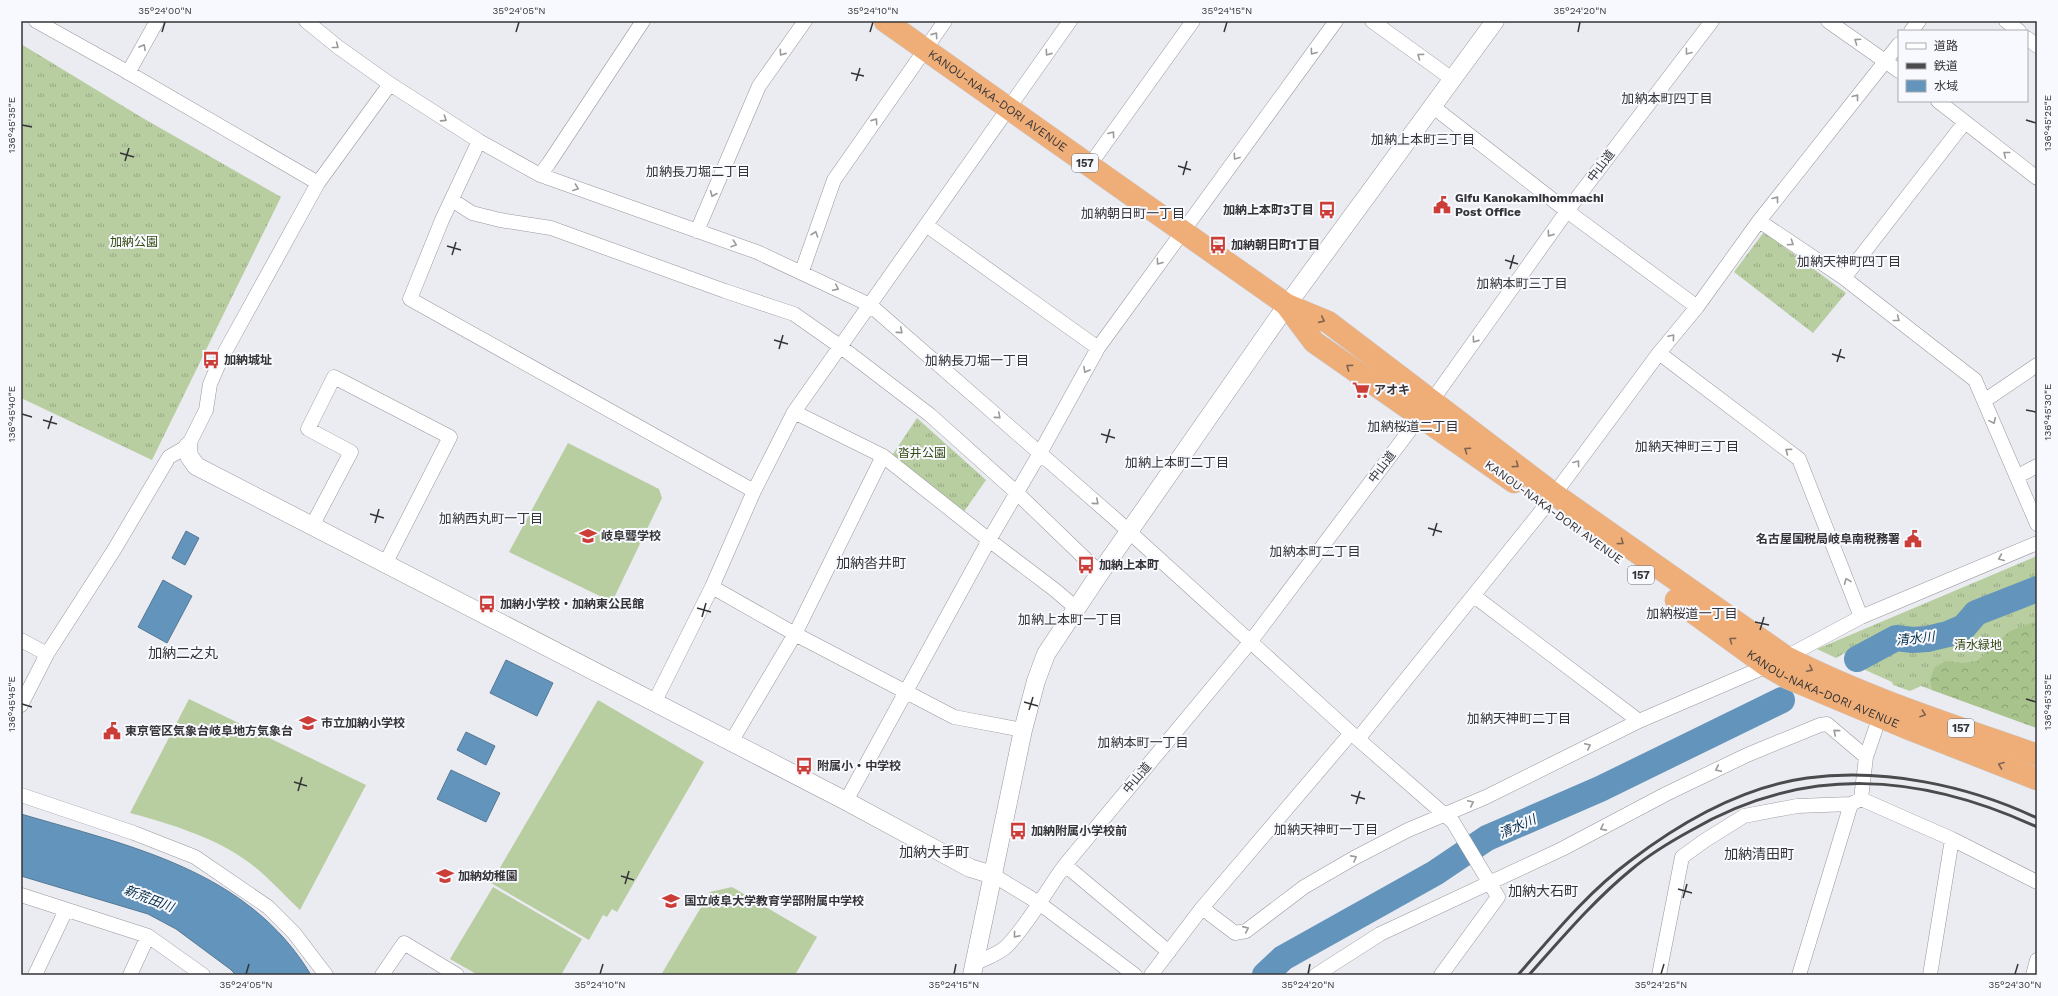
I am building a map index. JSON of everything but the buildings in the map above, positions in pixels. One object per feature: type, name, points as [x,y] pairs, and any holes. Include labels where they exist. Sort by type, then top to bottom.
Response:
[{"type":"highway","name":"KANOU-NAKA-DORI AVENUE","points":[[885,21],[1286,305],[1314,342],[1426,409],[1550,499],[1628,566],[1776,662],[1816,673],[1886,701],[2037,755]]},
{"type":"highway","name":"KANOU-NAKA-DORI AVENUE","points":[[1776,662],[1788,678],[2037,779]]},
{"type":"street","points":[[36,21],[128,72],[318,183]]},
{"type":"street","points":[[128,72],[157,21]]},
{"type":"street","points":[[306,21],[338,47],[390,84],[479,141],[540,175],[757,252],[802,271],[870,305],[1040,453],[1251,641],[1354,736],[1453,822],[1464,837],[1498,897],[1441,975]]},
{"type":"street","points":[[540,175],[643,21]]},
{"type":"street","points":[[697,231],[758,86],[805,21]]},
{"type":"street","points":[[802,271],[834,180],[946,21]]},
{"type":"street","points":[[654,703],[712,587],[754,491],[794,412],[1070,21]]},
{"type":"street","points":[[1089,166],[1193,21]]},
{"type":"street","points":[[846,801],[989,540],[1040,453],[1098,348],[1336,21]]},
{"type":"street","points":[[1372,21],[1452,78]]},
{"type":"street","points":[[973,970],[1023,730],[1036,681],[1046,654],[1100,573],[1286,305],[1495,21]]},
{"type":"street","name":"中山道","points":[[973,970],[1006,947],[1033,914],[1047,889],[1065,866],[1251,641],[1426,409],[1567,211],[1712,21]]},
{"type":"street","points":[[1828,21],[1898,70]]},
{"type":"street","points":[[1912,30],[1920,21]]},
{"type":"street","points":[[2006,21],[2018,30]]},
{"type":"street","points":[[2028,39],[2037,46]]},
{"type":"street","points":[[1151,975],[1202,908],[1354,736],[1474,596],[1550,499],[1659,353],[1697,307],[1759,221],[1898,45]]},
{"type":"street","points":[[390,84],[318,183],[221,359],[210,384],[206,410],[188,446],[189,456],[196,466],[846,801],[970,868],[992,875],[1040,903],[1136,975]]},
{"type":"street","points":[[1939,102],[2037,178]]},
{"type":"street","points":[[1432,106],[1567,211],[1697,307]]},
{"type":"street","points":[[1844,278],[1965,122]]},
{"type":"street","points":[[479,141],[410,299],[754,491]]},
{"type":"street","points":[[452,200],[472,213],[500,220],[550,228],[725,291],[794,314],[841,346],[930,415],[1017,493],[1100,573]]},
{"type":"street","points":[[1759,221],[1844,278],[1975,380],[2018,476],[2037,524]]},
{"type":"street","points":[[926,225],[1098,348]]},
{"type":"street","points":[[1659,353],[1799,459],[1861,617]]},
{"type":"street","points":[[1984,401],[2037,365]]},
{"type":"street","points":[[312,526],[351,452],[308,429],[334,378],[450,436],[385,564]]},
{"type":"street","points":[[794,412],[883,456],[1076,608]]},
{"type":"street","points":[[21,705],[47,654],[114,550],[169,457],[188,446]]},
{"type":"street","points":[[732,742],[795,634],[883,456]]},
{"type":"street","points":[[2018,476],[2037,466]]},
{"type":"street","points":[[1202,908],[1234,933],[1246,931],[1304,887],[1354,858],[1408,830],[1445,815],[1639,721],[1776,662],[1861,617],[2037,543]]},
{"type":"street","points":[[712,587],[795,634],[954,717],[1023,730]]},
{"type":"street","points":[[1474,596],[1639,721]]},
{"type":"street","points":[[21,640],[47,654]]},
{"type":"street","points":[[1799,975],[1856,802],[1866,757],[1880,716]]},
{"type":"street","points":[[1316,975],[1380,934],[1562,849],[1666,794],[1747,755],[1820,724],[1827,724],[1866,757]]},
{"type":"street","points":[[21,795],[134,833],[195,857],[268,907],[294,933],[326,975]]},
{"type":"street","points":[[1658,975],[1682,857],[1704,840],[1744,816],[1797,806],[1856,802],[1952,838],[2037,882]]},
{"type":"street","points":[[1930,975],[1952,838]]},
{"type":"street","points":[[1065,866],[1169,952]]},
{"type":"street","points":[[21,895],[148,936],[203,975]]},
{"type":"street","points":[[35,975],[66,910]]},
{"type":"street","points":[[130,975],[148,936]]},
{"type":"street","points":[[382,975],[404,943],[457,975]]},
{"type":"street","points":[[2033,975],[2037,960]]},
{"type":"green space","name":"加納公園","points":[[21,44],[141,117],[281,197],[152,460],[21,398]]},
{"type":"green space","points":[[1764,232],[1846,293],[1813,333],[1734,272]]},
{"type":"green space","name":"沓井公園","points":[[917,418],[986,480],[963,513],[891,457]]},
{"type":"green space","points":[[568,443],[659,489],[662,498],[612,602],[509,552]]},
{"type":"green space","name":"清水緑地","points":[[2037,556],[2037,728],[1921,686],[1910,691],[1893,685],[1892,682],[1863,669],[1852,649],[1836,658],[1817,649]]},
{"type":"green space","points":[[2033,622],[2037,623],[2037,728],[1932,690],[1930,679],[1935,667],[1946,661],[1962,663],[1977,661],[2010,631]]},
{"type":"green space","points":[[189,699],[366,785],[300,910],[270,880],[251,864],[224,847],[209,839],[177,827],[130,813]]},
{"type":"green space","points":[[598,700],[704,762],[617,912],[612,909],[607,917],[603,915],[589,940],[491,883]]},
{"type":"green space","points":[[493,887],[582,939],[561,975],[478,975],[450,959]]},
{"type":"green space","points":[[732,887],[817,937],[795,975],[661,975],[710,892]]},
{"type":"water","points":[[186,531],[199,538],[185,565],[172,558]]},
{"type":"water","points":[[163,580],[192,596],[167,643],[138,627]]},
{"type":"water","points":[[506,660],[553,683],[537,716],[490,693]]},
{"type":"water","points":[[466,732],[495,746],[486,765],[457,750]]},
{"type":"water","points":[[451,770],[500,793],[486,822],[437,799]]},
{"type":"water","name":"新荒田川","points":[[21,814],[144,851],[183,867],[220,886],[254,910],[285,939],[311,975],[236,975],[176,929],[148,914],[21,876]]},
{"type":"waterway","name":"清水川","points":[[1857,659],[1896,638],[1913,640],[1927,639],[1948,634],[1964,627],[1976,613],[2037,589]]},
{"type":"waterway","name":"清水川","points":[[1265,975],[1283,958],[1435,873],[1487,838],[1600,789],[1782,700]]},
{"type":"railway","points":[[1518,975],[1557,930],[1614,873],[1670,833],[1692,820],[1714,808],[1760,789],[1807,778],[1836,775],[1866,775],[1895,778],[1954,788],[2010,806],[2037,818]]},
{"type":"railway","points":[[1529,975],[1591,906],[1646,858],[1683,835],[1733,809],[1776,795],[1819,786],[1862,784],[1906,787],[1949,795],[1993,809],[2037,827]]},
{"type":"place","name":"Gifu Kanokamihommachi Post Office","points":[[1442,205]]},
{"type":"place","name":"加納上本町3丁目","points":[[1327,210]]},
{"type":"place","name":"加納朝日町1丁目","points":[[1218,245]]},
{"type":"place","name":"加納城址","points":[[211,360]]},
{"type":"place","name":"アオキ","points":[[1361,390]]},
{"type":"place","name":"岐阜聾学校","points":[[588,536]]},
{"type":"place","name":"名古屋国税局岐阜南税務署","points":[[1913,539]]},
{"type":"place","name":"加納上本町","points":[[1086,565]]},
{"type":"place","name":"加納小学校・加納東公民館","points":[[487,604]]},
{"type":"place","name":"市立加納小学校","points":[[308,723]]},
{"type":"place","name":"東京管区気象台岐阜地方気象台","points":[[112,731]]},
{"type":"place","name":"附属小・中学校","points":[[804,766]]},
{"type":"place","name":"加納附属小学校前","points":[[1018,831]]},
{"type":"place","name":"加納幼稚園","points":[[445,876]]},
{"type":"place","name":"国立岐阜大学教育学部附属中学校","points":[[671,901]]},
{"type":"district","name":"加納本町四丁目","points":[[1667,98]]},
{"type":"district","name":"加納上本町三丁目","points":[[1423,139]]},
{"type":"district","name":"加納長刀堀二丁目","points":[[698,171]]},
{"type":"district","name":"加納朝日町一丁目","points":[[1133,213]]},
{"type":"district","name":"加納天神町四丁目","points":[[1849,261]]},
{"type":"district","name":"加納本町三丁目","points":[[1522,283]]},
{"type":"district","name":"加納長刀堀一丁目","points":[[977,360]]},
{"type":"district","name":"加納桜道二丁目","points":[[1413,426]]},
{"type":"district","name":"加納天神町三丁目","points":[[1687,446]]},
{"type":"district","name":"加納上本町二丁目","points":[[1177,462]]},
{"type":"district","name":"加納西丸町一丁目","points":[[491,518]]},
{"type":"district","name":"加納本町二丁目","points":[[1315,551]]},
{"type":"district","name":"加納沓井町","points":[[871,563]]},
{"type":"district","name":"加納桜道一丁目","points":[[1692,613]]},
{"type":"district","name":"加納上本町一丁目","points":[[1070,619]]},
{"type":"district","name":"加納二之丸","points":[[183,653]]},
{"type":"district","name":"加納天神町二丁目","points":[[1519,718]]},
{"type":"district","name":"加納本町一丁目","points":[[1143,742]]},
{"type":"district","name":"加納天神町一丁目","points":[[1326,829]]},
{"type":"district","name":"加納大手町","points":[[934,852]]},
{"type":"district","name":"加納清田町","points":[[1759,854]]},
{"type":"district","name":"加納大石町","points":[[1543,891]]}]
